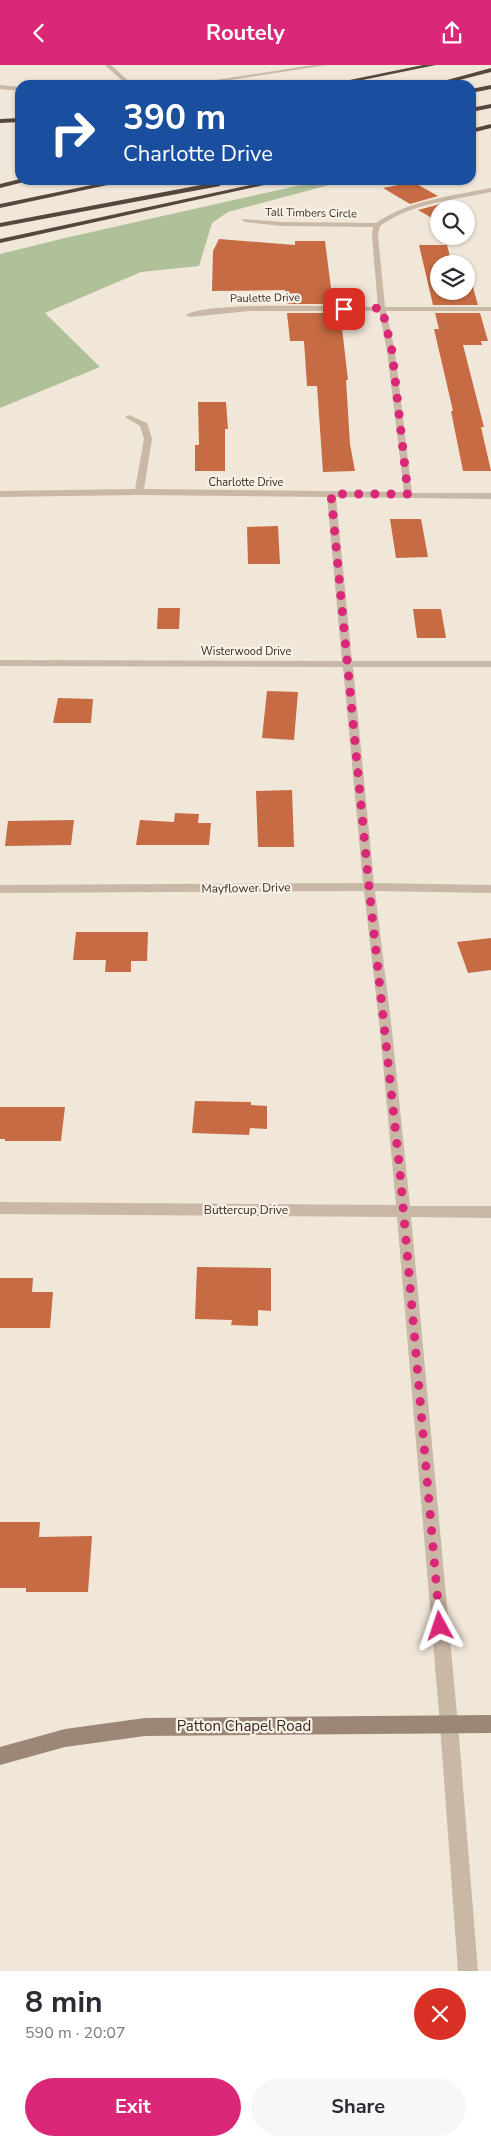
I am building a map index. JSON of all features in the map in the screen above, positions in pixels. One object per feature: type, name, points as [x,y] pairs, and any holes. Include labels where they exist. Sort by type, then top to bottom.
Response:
[{"type":"highway","points":[[354,80],[433,65]]},
{"type":"highway","points":[[451,80],[491,70]]},
{"type":"highway","points":[[476,90],[491,87]]},
{"type":"highway","points":[[476,109],[491,106]]},
{"type":"highway","points":[[0,121],[15,120]]},
{"type":"highway","points":[[476,130],[491,126]]},
{"type":"highway","points":[[0,186],[15,183]]},
{"type":"highway","points":[[0,206],[103,185]]},
{"type":"highway","points":[[0,225],[211,185]]},
{"type":"highway","points":[[0,241],[260,185]]},
{"type":"street","points":[[108,65],[124,80]]},
{"type":"street","points":[[221,80],[324,65]]},
{"type":"street","points":[[0,87],[15,88]]},
{"type":"street","points":[[408,494],[392,351],[382,308],[375,235],[377,225],[394,214],[413,207],[491,190]]},
{"type":"street","name":"Tall Timbers Circle","points":[[245,220],[282,224],[377,225]]},
{"type":"street","name":"Paulette Drive","points":[[190,315],[250,309],[491,309]]},
{"type":"street","points":[[129,417],[144,425],[148,439],[139,493]]},
{"type":"street","name":"Charlotte Drive","points":[[0,494],[408,494],[491,496]]},
{"type":"street","points":[[331,494],[369,887],[387,1040],[449,1725],[468,1971]]},
{"type":"street","name":"Wisterwood Drive","points":[[0,663],[491,664]]},
{"type":"street","name":"Mayflower Drive","points":[[0,889],[369,887],[491,889]]},
{"type":"street","name":"Buttercup Drive","points":[[0,1208],[491,1212]]},
{"type":"street","name":"Patton Chapel Road","points":[[0,1756],[65,1738],[145,1727],[491,1724]]},
{"type":"green space","points":[[301,185],[329,185],[228,212],[212,223],[199,266],[141,272],[45,313],[100,367],[0,408],[0,254]]},
{"type":"building","points":[[398,185],[418,185],[438,196],[410,204],[383,188]]},
{"type":"building","points":[[430,207],[430,217],[418,210]]},
{"type":"building","points":[[219,239],[295,245],[295,241],[325,241],[333,304],[287,304],[285,290],[212,291],[213,251]]},
{"type":"building","points":[[419,245],[447,245],[450,255],[430,255],[430,292]]},
{"type":"building","points":[[475,294],[478,305],[433,305],[432,300],[475,300]]},
{"type":"building","points":[[287,313],[334,313],[336,328],[342,328],[348,380],[346,380],[350,444],[355,471],[323,472],[317,386],[307,386],[304,341],[290,341]]},
{"type":"building","points":[[435,313],[480,313],[488,341],[481,341],[482,345],[463,345],[484,427],[481,427],[491,471],[463,471],[451,411],[453,411],[434,329],[439,329]]},
{"type":"building","points":[[198,402],[226,402],[228,429],[225,429],[225,471],[195,471],[195,445],[199,445]]},
{"type":"building","points":[[390,519],[421,519],[428,557],[396,558]]},
{"type":"building","points":[[278,526],[280,564],[248,564],[247,527]]},
{"type":"building","points":[[158,608],[180,608],[179,629],[157,629]]},
{"type":"building","points":[[413,609],[441,609],[446,638],[417,638]]},
{"type":"building","points":[[267,691],[298,692],[294,740],[262,738]]},
{"type":"building","points":[[58,698],[93,699],[91,723],[53,723]]},
{"type":"building","points":[[292,790],[294,847],[258,847],[256,791]]},
{"type":"building","points":[[175,813],[199,814],[198,823],[211,823],[209,845],[136,845],[140,820],[174,822]]},
{"type":"building","points":[[74,820],[71,845],[5,846],[8,821]]},
{"type":"building","points":[[76,932],[148,932],[147,961],[131,961],[131,972],[105,972],[106,960],[73,960]]},
{"type":"building","points":[[491,938],[491,970],[468,973],[457,942]]},
{"type":"building","points":[[195,1101],[251,1102],[251,1105],[267,1106],[267,1129],[250,1128],[249,1135],[192,1133]]},
{"type":"building","points":[[0,1107],[65,1107],[61,1141],[5,1141],[5,1139],[0,1139]]},
{"type":"building","points":[[197,1267],[271,1268],[271,1311],[258,1310],[258,1326],[231,1325],[232,1320],[195,1319]]},
{"type":"building","points":[[0,1278],[33,1278],[32,1292],[53,1292],[50,1328],[0,1328]]},
{"type":"building","points":[[0,1522],[40,1522],[39,1537],[92,1536],[88,1592],[26,1592],[26,1588],[0,1588]]},
{"type":"route","points":[[344,309],[382,308],[392,351],[408,494],[331,494],[369,887],[400,1172],[440,1626]]}]
